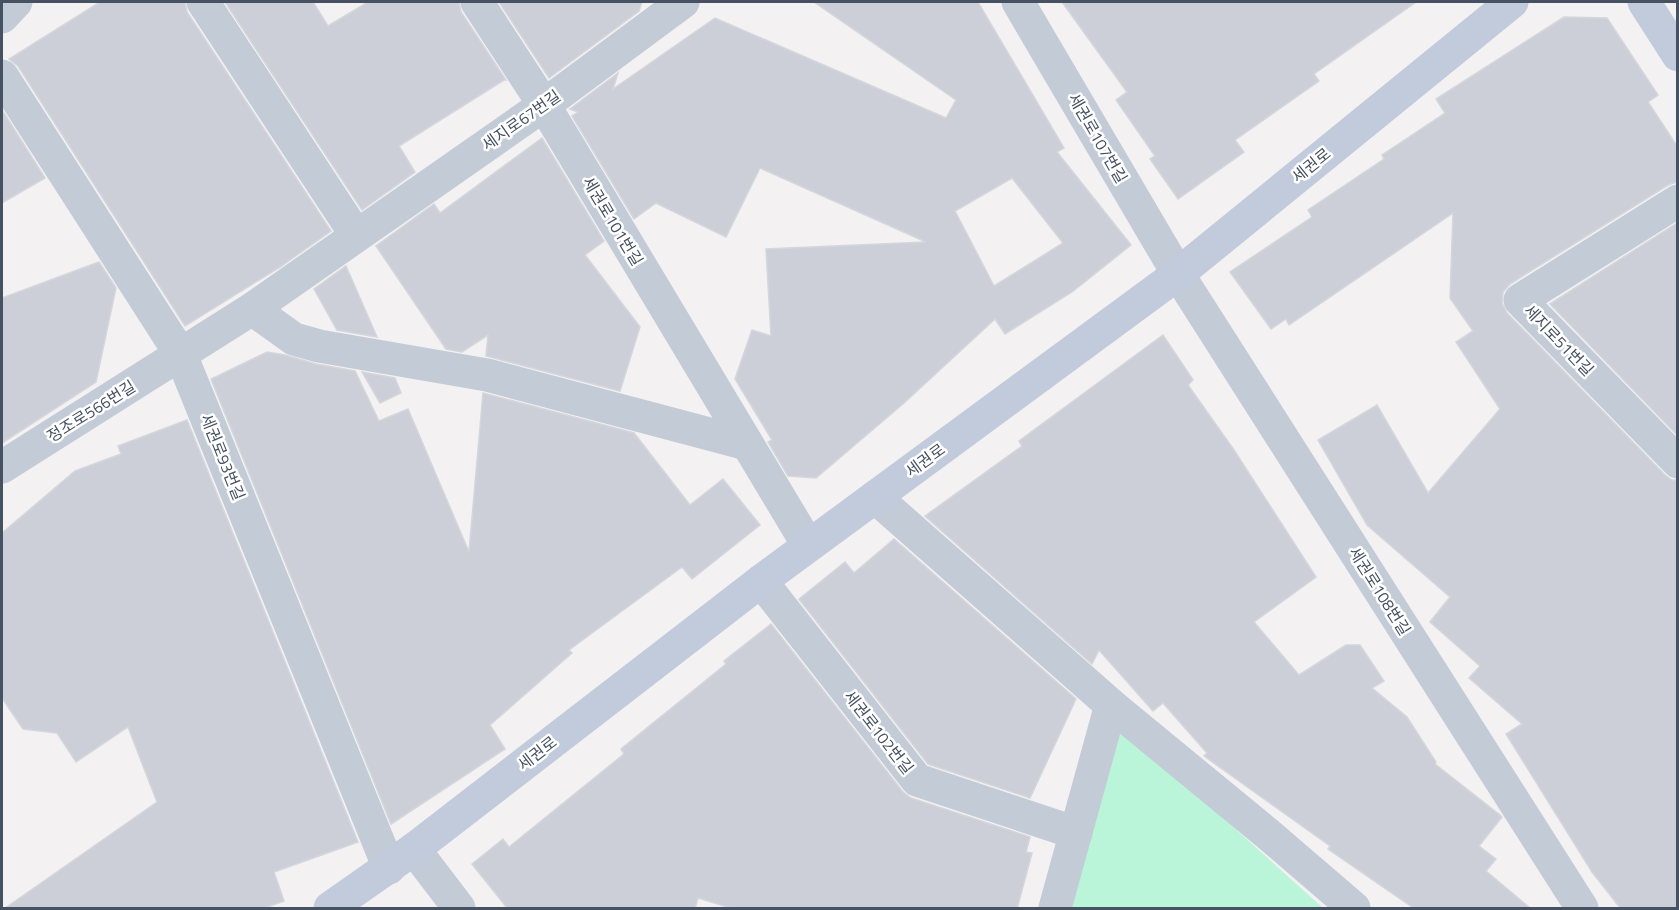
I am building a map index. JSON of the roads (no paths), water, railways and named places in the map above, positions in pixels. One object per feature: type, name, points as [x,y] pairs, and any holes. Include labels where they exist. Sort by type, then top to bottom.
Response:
[{"type":"street","points":[[2,17],[16,2]]},
{"type":"street","points":[[203,2],[356,235]]},
{"type":"street","name":"세권로101번길","points":[[477,2],[544,105],[808,545]]},
{"type":"street","name":"세지로67번길","points":[[181,355],[252,309],[544,105],[683,2]]},
{"type":"street","name":"세권로107번길","points":[[1018,2],[1179,274]]},
{"type":"street","name":"세권로","points":[[330,909],[401,858],[760,580],[1179,274],[1512,2]]},
{"type":"street","points":[[1644,2],[1677,55]]},
{"type":"street","name":"세권로93번길","points":[[2,76],[181,355],[401,858],[459,909]]},
{"type":"street","name":"세지로51번길","points":[[1677,201],[1520,300],[1677,462]]},
{"type":"street","name":"세권로108번길","points":[[1179,274],[1582,909]]},
{"type":"street","points":[[252,309],[294,339],[319,346],[487,375],[747,444]]},
{"type":"street","name":"정조로566번길","points":[[2,467],[181,355]]},
{"type":"street","points":[[875,496],[1111,705],[1269,835],[1354,909]]},
{"type":"street","name":"세권로102번길","points":[[760,580],[917,780],[1076,832]]},
{"type":"street","points":[[1055,909],[1111,705]]}]
